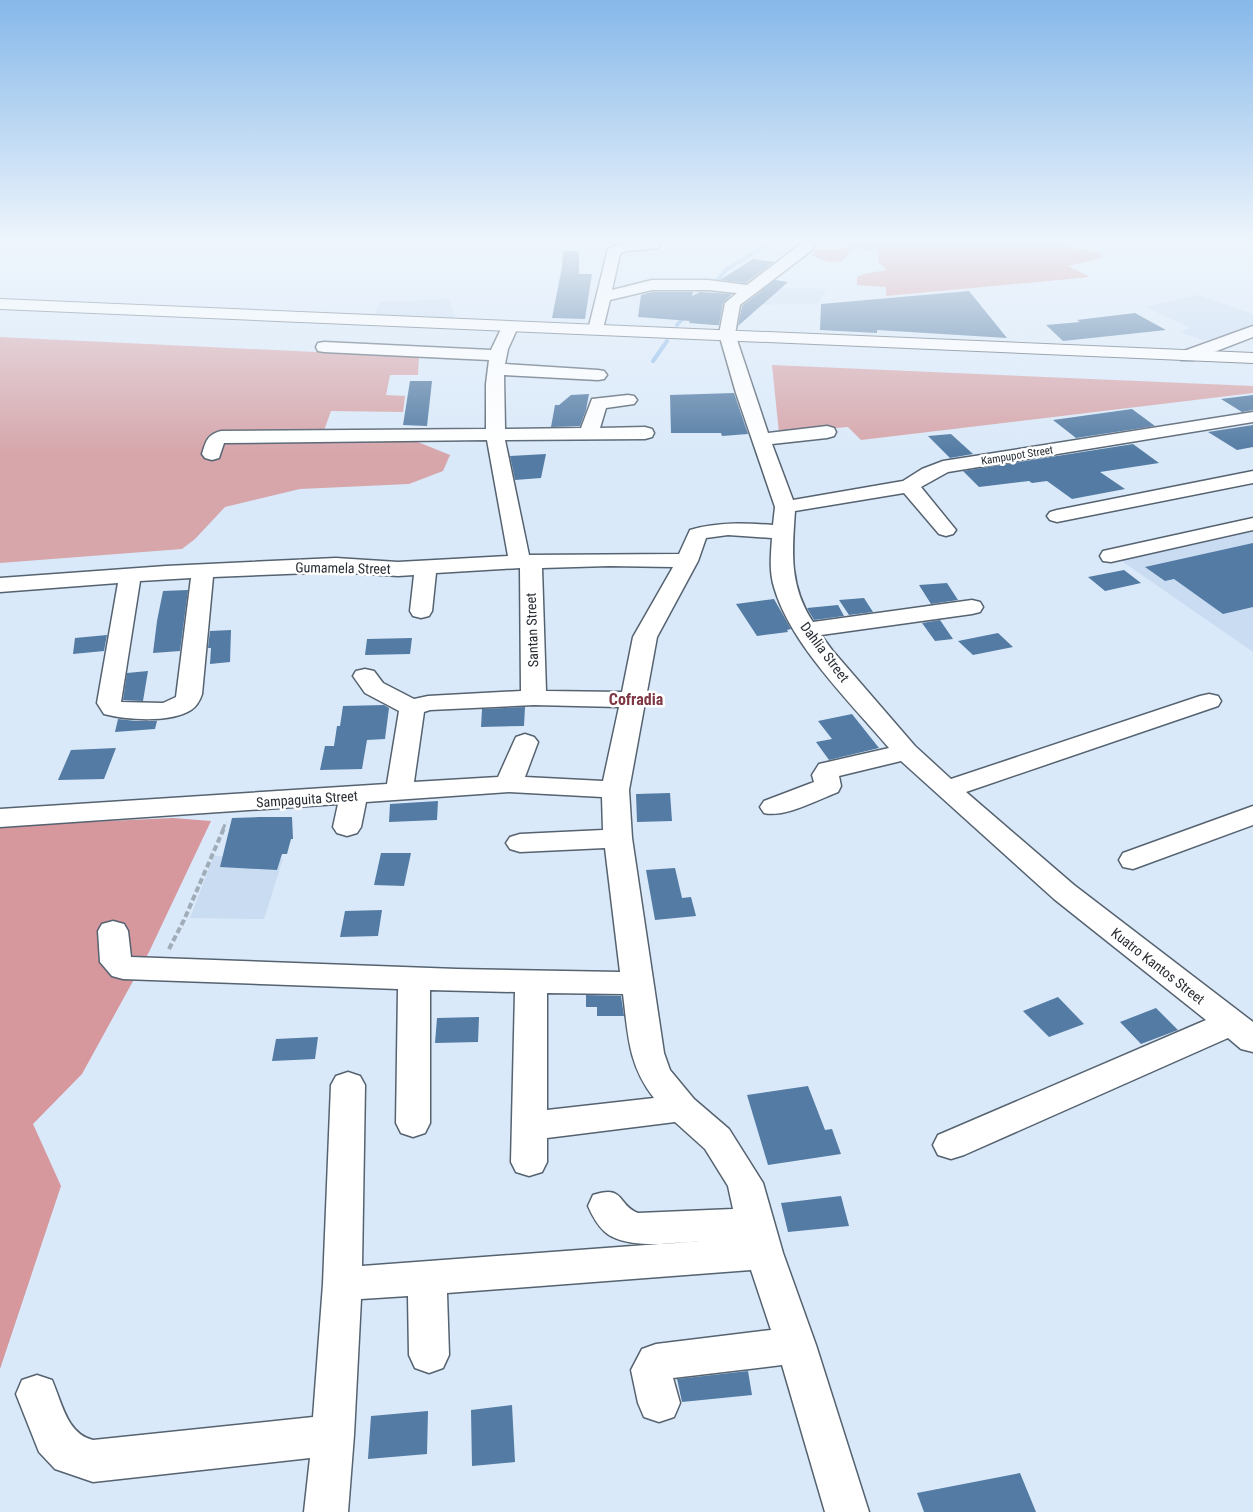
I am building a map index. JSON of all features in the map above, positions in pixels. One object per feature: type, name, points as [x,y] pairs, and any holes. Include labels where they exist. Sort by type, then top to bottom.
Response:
[{"type":"highway","points":[[190,313],[510,327],[727,334],[1253,358]]},
{"type":"street","points":[[596,330],[600,313]]},
{"type":"street","points":[[727,334],[730,313]]},
{"type":"street","points":[[497,362],[510,327]]},
{"type":"street","points":[[1186,356],[1253,331]]},
{"type":"street","name":"Dahlia Street","points":[[727,334],[745,393],[785,507],[781,562],[785,587],[806,630],[823,655],[906,752],[1064,892]]},
{"type":"street","points":[[324,348],[497,362],[598,375]]},
{"type":"street","name":"Santan Street","points":[[497,362],[495,434],[525,562],[534,698]]},
{"type":"street","points":[[588,433],[598,403],[628,400]]},
{"type":"street","name":"Kampupot Street","points":[[785,507],[909,486],[944,467],[1253,417]]},
{"type":"street","points":[[762,438],[827,432]]},
{"type":"street","points":[[212,454],[216,439],[221,437],[645,434]]},
{"type":"street","points":[[1057,516],[1253,476]]},
{"type":"street","points":[[909,486],[946,530]]},
{"type":"street","points":[[1111,556],[1253,524]]},
{"type":"street","points":[[782,532],[708,530],[696,534],[687,561],[645,637],[615,790],[618,838],[647,1053],[656,1076],[682,1108],[716,1139],[745,1183],[760,1238],[796,1345],[847,1512]]},
{"type":"street","name":"Gumamela Street","points":[[0,585],[203,571],[336,565],[398,569],[525,562],[687,561]]},
{"type":"street","points":[[420,611],[426,568]]},
{"type":"street","points":[[130,576],[108,697],[113,709],[134,712],[176,708],[186,702],[190,694],[203,571]]},
{"type":"street","points":[[806,630],[972,606]]},
{"type":"street","points":[[365,676],[374,688],[412,708],[428,703],[534,698],[633,700]]},
{"type":"street","points":[[946,789],[1209,701]]},
{"type":"street","points":[[399,792],[412,708]]},
{"type":"street","points":[[509,784],[525,742]]},
{"type":"street","points":[[774,806],[828,786],[825,775],[828,770],[906,752]]},
{"type":"street","name":"Sampaguita Street","points":[[0,818],[235,804],[509,784],[615,790]]},
{"type":"street","points":[[347,827],[353,796]]},
{"type":"street","points":[[1133,860],[1253,815]]},
{"type":"street","points":[[520,843],[618,838]]},
{"type":"street","name":"Kuatro Kantos Street","points":[[1064,892],[1242,1031]]},
{"type":"street","points":[[113,931],[116,962],[123,968],[531,982],[637,983]]},
{"type":"street","points":[[413,1123],[414,978]]},
{"type":"street","points":[[529,1162],[531,982]]},
{"type":"street","points":[[951,1145],[1242,1031]]},
{"type":"street","points":[[326,1512],[333,1435],[342,1284],[348,1085]]},
{"type":"street","points":[[530,1126],[682,1108]]},
{"type":"street","points":[[606,1206],[619,1222],[638,1229],[760,1238]]},
{"type":"street","points":[[342,1284],[427,1278],[760,1238]]},
{"type":"street","points":[[427,1278],[429,1355]]},
{"type":"street","points":[[659,1403],[651,1370],[656,1362],[796,1345]]},
{"type":"street","points":[[37,1394],[54,1438],[70,1455],[93,1461],[333,1435]]},
{"type":"path","points":[[158,968],[184,920],[212,852],[235,804]]},
{"type":"shaded area","points":[[375,313],[454,313],[455,318],[374,316]]},
{"type":"shaded area","points":[[1157,313],[1253,314],[1253,326],[1204,341],[1179,332],[1190,328]]},
{"type":"shaded area","points":[[0,337],[419,357],[418,375],[390,375],[386,395],[405,396],[403,412],[331,411],[322,436],[408,438],[450,455],[443,471],[409,484],[300,489],[225,507],[195,539],[182,549],[0,563]]},
{"type":"shaded area","points":[[772,365],[1253,386],[1253,393],[861,440],[848,427],[779,433]]},
{"type":"shaded area","points":[[1253,526],[1253,652],[1113,555]]},
{"type":"shaded area","points":[[173,818],[211,821],[149,952],[82,1074],[33,1124],[61,1186],[0,1369],[0,826]]},
{"type":"shaded area","points":[[214,856],[283,859],[264,919],[190,918]]},
{"type":"building","points":[[553,313],[586,313],[585,319],[552,318]]},
{"type":"building","points":[[639,313],[721,313],[719,325],[638,317]]},
{"type":"building","points":[[741,313],[753,313],[738,326]]},
{"type":"building","points":[[821,313],[986,313],[1007,338],[877,330],[877,333],[820,330]]},
{"type":"building","points":[[1135,313],[1166,330],[1063,341],[1046,325],[1080,322],[1077,320]]},
{"type":"building","points":[[410,381],[432,381],[427,426],[403,425]]},
{"type":"building","points":[[734,393],[748,434],[722,436],[721,433],[671,433],[670,395]]},
{"type":"building","points":[[589,394],[580,426],[551,427],[555,405],[559,405],[571,395]]},
{"type":"building","points":[[1253,395],[1253,410],[1242,412],[1221,399]]},
{"type":"building","points":[[1132,409],[1155,426],[1076,438],[1053,420]]},
{"type":"building","points":[[1253,425],[1253,447],[1237,450],[1208,432]]},
{"type":"building","points":[[951,434],[973,454],[950,458],[928,436]]},
{"type":"building","points":[[1133,444],[1159,463],[1100,472],[1125,489],[1072,499],[1047,481],[1032,483],[1029,481],[979,487],[963,471]]},
{"type":"building","points":[[546,454],[541,478],[515,480],[510,456]]},
{"type":"building","points":[[1253,543],[1253,607],[1223,614],[1174,579],[1165,581],[1145,567]]},
{"type":"building","points":[[1124,570],[1141,583],[1105,591],[1088,577]]},
{"type":"building","points":[[947,583],[958,600],[931,604],[919,585]]},
{"type":"building","points":[[188,590],[180,651],[153,653],[163,591]]},
{"type":"building","points":[[864,598],[873,612],[849,615],[839,600]]},
{"type":"building","points":[[774,599],[791,629],[787,630],[788,632],[757,636],[736,604]]},
{"type":"building","points":[[838,605],[844,616],[814,620],[807,608]]},
{"type":"building","points":[[940,620],[953,639],[935,641],[922,623]]},
{"type":"building","points":[[231,630],[230,662],[210,664],[211,648],[208,648],[210,631]]},
{"type":"building","points":[[998,633],[1013,647],[973,655],[958,641]]},
{"type":"building","points":[[107,635],[104,651],[73,654],[75,638]]},
{"type":"building","points":[[412,638],[410,654],[365,655],[367,639]]},
{"type":"building","points":[[148,671],[143,701],[123,700],[127,673]]},
{"type":"building","points":[[384,705],[389,708],[385,739],[367,740],[362,769],[320,770],[325,746],[334,746],[343,706]]},
{"type":"building","points":[[525,707],[524,726],[481,727],[482,709]]},
{"type":"building","points":[[852,714],[879,748],[829,760],[816,742],[832,739],[818,721]]},
{"type":"building","points":[[118,719],[157,721],[155,729],[115,732]]},
{"type":"building","points":[[116,748],[104,779],[58,780],[71,750]]},
{"type":"building","points":[[670,793],[672,821],[637,822],[636,794]]},
{"type":"building","points":[[438,801],[437,820],[389,822],[390,804]]},
{"type":"building","points":[[292,817],[293,839],[291,839],[287,854],[282,854],[277,870],[220,867],[232,818]]},
{"type":"building","points":[[381,853],[411,853],[404,886],[374,885]]},
{"type":"building","points":[[675,868],[682,898],[691,897],[696,916],[655,920],[646,870]]},
{"type":"building","points":[[382,910],[378,936],[340,937],[345,911]]},
{"type":"building","points":[[586,995],[621,996],[624,1016],[597,1016],[597,1007],[586,1007]]},
{"type":"building","points":[[1058,997],[1084,1024],[1049,1037],[1023,1011]]},
{"type":"building","points":[[1156,1008],[1178,1030],[1141,1044],[1120,1022]]},
{"type":"building","points":[[479,1017],[478,1042],[435,1043],[437,1018]]},
{"type":"building","points":[[318,1037],[315,1059],[272,1061],[276,1039]]},
{"type":"building","points":[[808,1086],[825,1130],[832,1129],[841,1154],[768,1165],[747,1095]]},
{"type":"building","points":[[841,1196],[849,1226],[788,1232],[781,1203]]},
{"type":"building","points":[[748,1371],[752,1395],[682,1402],[677,1379]]},
{"type":"building","points":[[512,1405],[515,1462],[472,1466],[471,1410]]},
{"type":"building","points":[[428,1411],[427,1454],[368,1459],[371,1416]]},
{"type":"building","points":[[1020,1473],[1036,1512],[924,1512],[917,1493]]},
{"type":"waterway","points":[[677,325],[686,315]]},
{"type":"waterway","points":[[653,361],[667,341]]},
{"type":"district","name":"Cofradia","points":[[636,699]]}]
